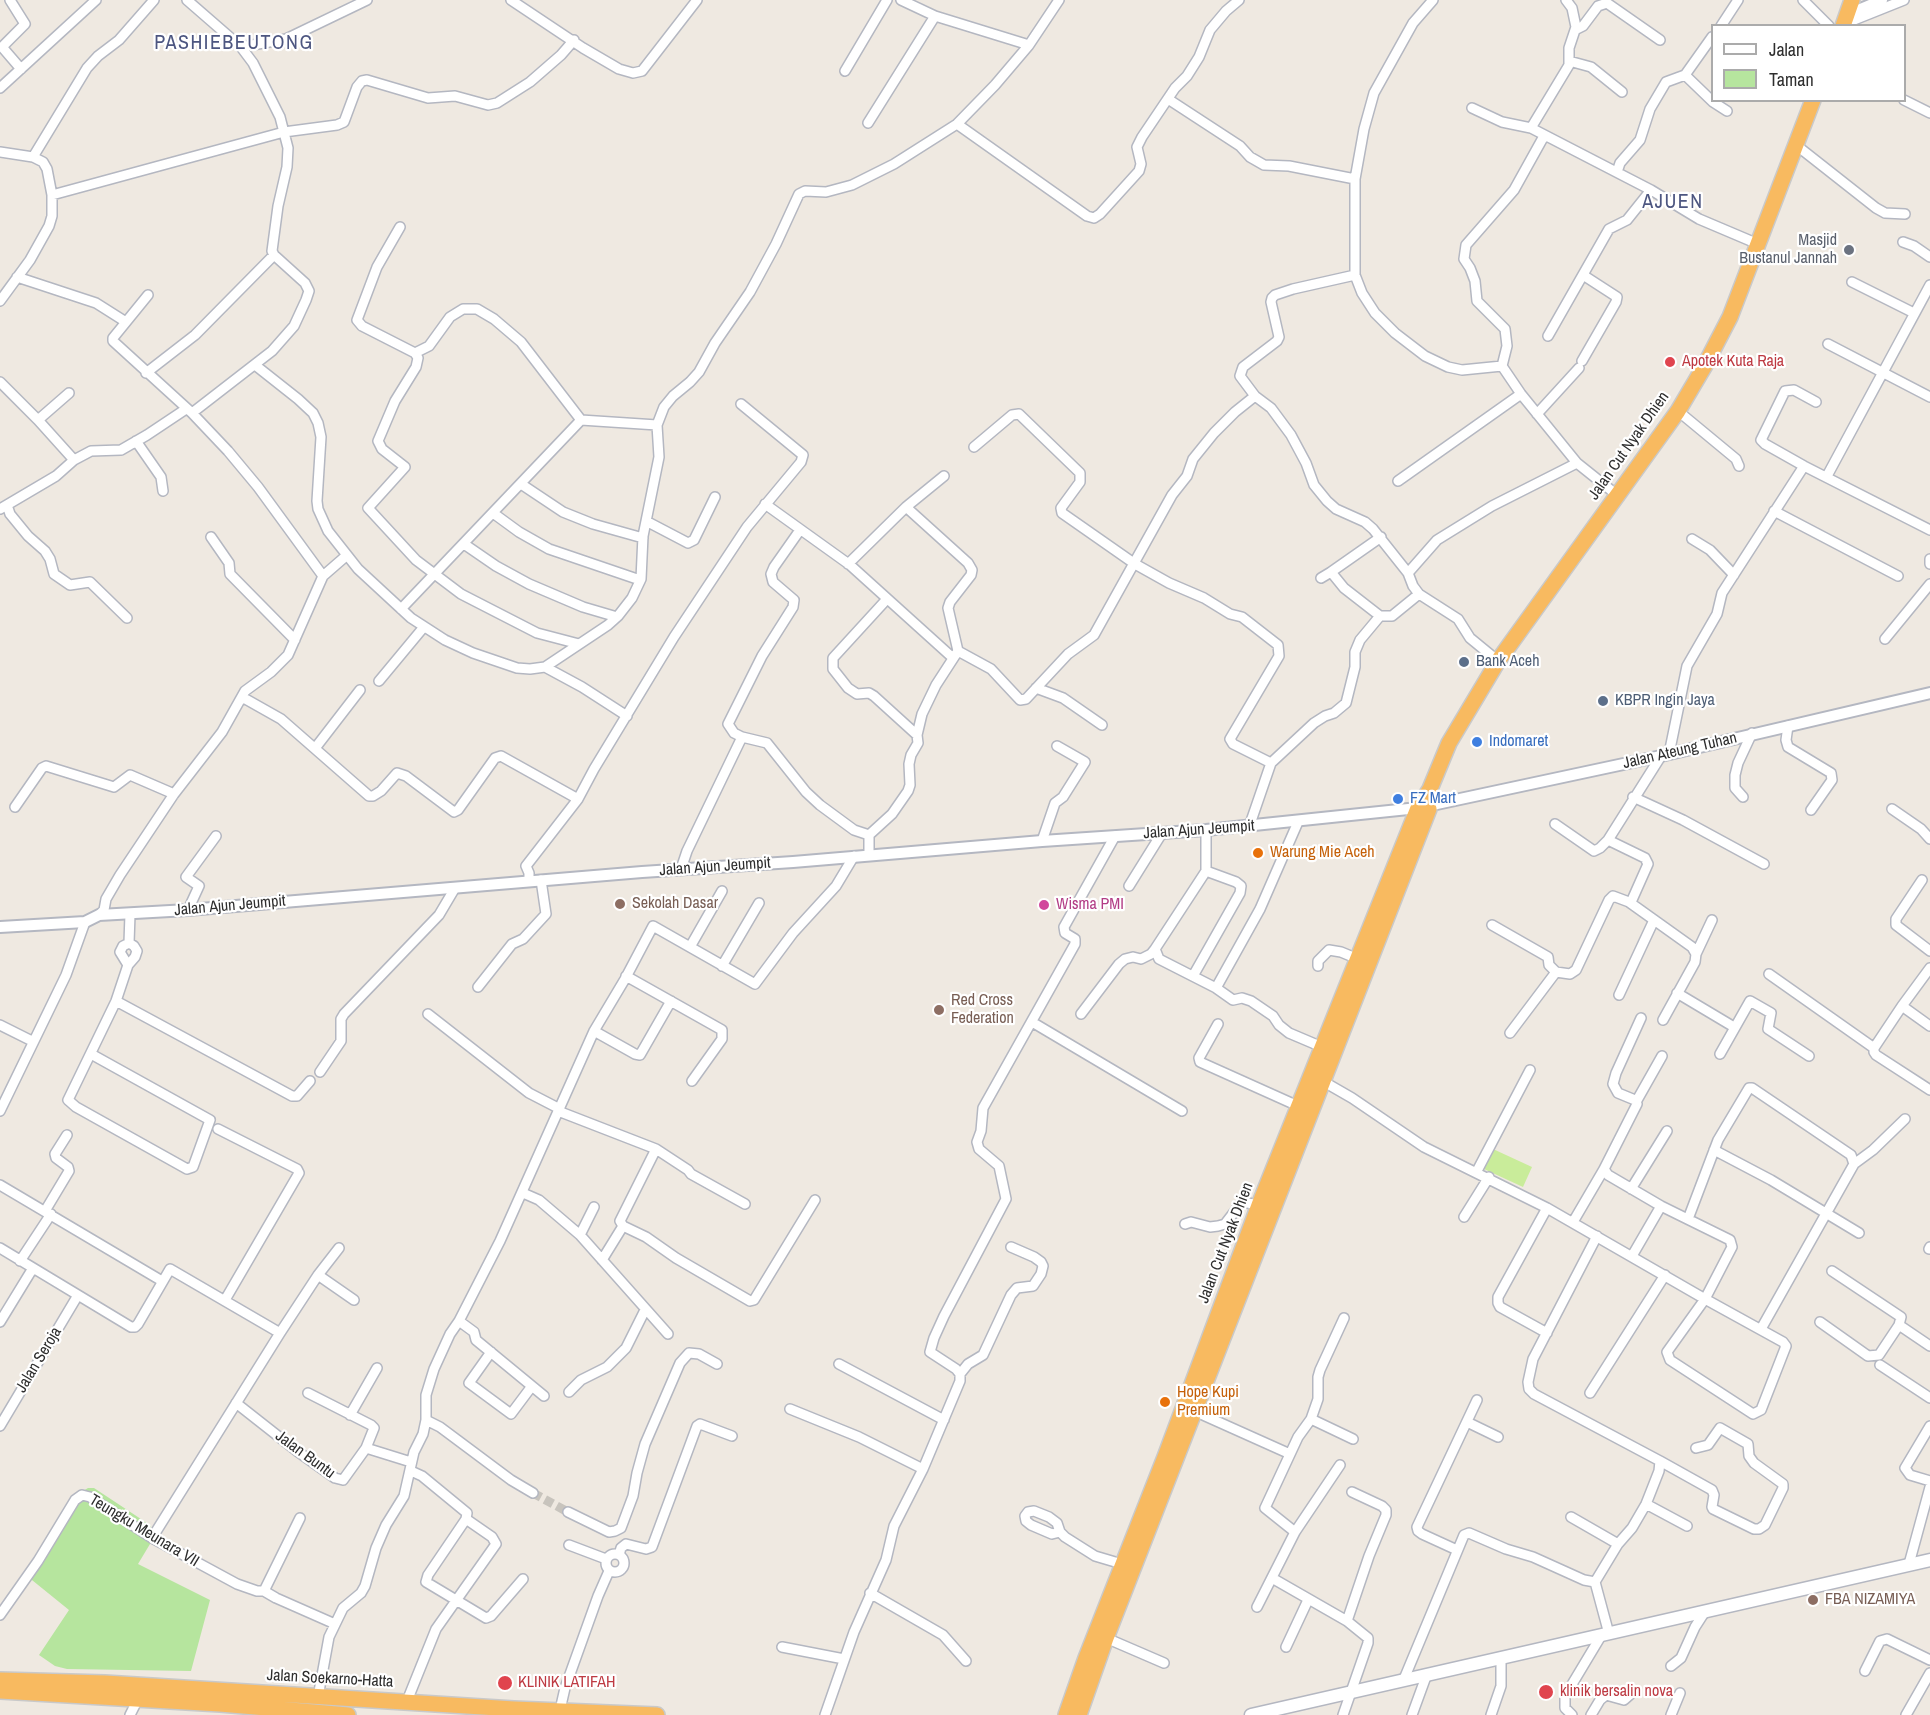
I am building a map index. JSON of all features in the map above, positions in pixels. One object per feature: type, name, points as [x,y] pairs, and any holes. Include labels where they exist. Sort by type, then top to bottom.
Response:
[{"type":"highway","points":[[1841,23],[1852,0]]},
{"type":"highway","name":"Jalan Cut Nyak Dhien","points":[[1079,1715],[1317,1078],[1449,743],[1498,661],[1678,411],[1704,367],[1730,317],[1812,102]]},
{"type":"highway","name":"Jalan Cut Nyak Dhien","points":[[1066,1715],[1298,1106],[1317,1078],[1322,1047],[1424,807]]},
{"type":"highway","name":"Jalan Soekarno-Hatta","points":[[0,1680],[105,1683],[316,1707],[348,1715]]},
{"type":"highway","points":[[1089,1686],[1092,1715]]},
{"type":"highway","name":"Jalan Soekarno-Hatta","points":[[0,1691],[137,1701],[221,1697],[239,1710],[407,1701],[513,1712],[560,1710],[657,1715]]},
{"type":"main road","points":[[1251,1715],[1930,1560]]},
{"type":"street","points":[[10,0],[26,24],[2,47],[21,69]]},
{"type":"street","points":[[0,88],[96,0]]},
{"type":"street","points":[[33,157],[87,68],[119,40],[154,0]]},
{"type":"street","points":[[127,618],[90,582],[70,585],[54,574],[50,559],[45,552],[4,507],[56,476],[74,460],[91,451],[117,451],[136,441],[189,411],[255,365],[272,351],[294,326],[309,291],[305,283],[274,255],[271,247],[287,167],[288,148],[280,117],[253,63],[241,46],[187,0]]},
{"type":"street","points":[[241,46],[286,39],[367,0]]},
{"type":"street","points":[[511,0],[583,48],[620,69],[633,73],[642,71],[698,0]]},
{"type":"street","points":[[844,71],[887,0]]},
{"type":"street","points":[[901,0],[935,16],[1029,45]]},
{"type":"street","points":[[255,365],[298,399],[313,413],[318,423],[321,437],[318,509],[328,531],[346,556],[423,628],[473,653],[501,663],[517,668],[545,667],[616,617],[632,597],[640,580],[643,538],[659,457],[657,425],[665,405],[699,372],[750,292],[799,194],[806,191],[826,192],[852,185],[894,164],[957,124],[996,85],[1029,45],[1059,0]]},
{"type":"street","points":[[957,124],[1087,216],[1094,218],[1139,171],[1141,164],[1137,147],[1199,57],[1210,30],[1239,0]]},
{"type":"street","points":[[1433,0],[1413,23],[1374,93],[1354,179],[1355,275],[1362,294],[1374,313],[1425,356],[1448,367],[1462,370],[1502,366]]},
{"type":"street","points":[[1531,129],[1564,73],[1569,60],[1569,48],[1575,30],[1572,8],[1566,0]]},
{"type":"street","points":[[1722,24],[1738,0]]},
{"type":"street","points":[[1803,0],[1841,23]]},
{"type":"street","points":[[1841,23],[1882,0]]},
{"type":"street","points":[[1841,23],[1904,0]]},
{"type":"street","points":[[1575,30],[1583,26],[1598,6],[1607,3],[1660,40]]},
{"type":"street","points":[[868,123],[935,16]]},
{"type":"street","points":[[52,195],[283,130],[344,122],[357,87],[362,81],[367,80],[428,98],[455,96],[488,105],[497,103],[530,82],[561,55],[574,40]]},
{"type":"street","points":[[1617,172],[1620,164],[1640,140],[1650,110],[1666,82],[1685,75],[1711,40]]},
{"type":"street","points":[[1569,60],[1591,68],[1622,92]]},
{"type":"street","points":[[1685,75],[1711,100]]},
{"type":"street","points":[[1168,99],[1240,146],[1250,157],[1264,165],[1289,166],[1354,179]]},
{"type":"street","points":[[1906,101],[1930,113]]},
{"type":"street","points":[[1713,102],[1727,111]]},
{"type":"street","points":[[1472,108],[1502,122],[1531,129],[1651,190],[1699,219],[1758,244]]},
{"type":"street","points":[[1544,136],[1514,190],[1466,244],[1464,259],[1475,280],[1477,301],[1505,329],[1506,346],[1502,366],[1521,394],[1577,463],[1617,495]]},
{"type":"street","points":[[1796,145],[1876,208],[1885,213],[1905,214]]},
{"type":"street","points":[[0,152],[33,157],[43,162],[47,169],[52,195],[52,216],[49,226],[30,260],[0,301]]},
{"type":"street","points":[[1548,336],[1609,229],[1627,220],[1651,190]]},
{"type":"street","points":[[400,227],[377,267],[357,320],[362,326],[416,353],[418,358],[416,367],[395,401],[378,441],[382,449],[405,467],[368,508],[416,560],[461,594],[537,633],[579,644]]},
{"type":"street","points":[[1904,242],[1930,257]]},
{"type":"street","points":[[146,372],[195,335],[274,255]]},
{"type":"street","points":[[1355,275],[1293,288],[1275,295],[1271,302],[1279,337],[1243,367],[1240,376],[1291,435],[1306,463],[1314,485],[1327,501],[1336,509],[1365,522],[1381,537],[1408,573],[1419,594],[1458,619],[1470,638],[1498,661]]},
{"type":"street","points":[[1537,414],[1580,364],[1616,302],[1617,297],[1583,275]]},
{"type":"street","points":[[17,277],[96,303],[126,322]]},
{"type":"street","points":[[1852,282],[1914,313]]},
{"type":"street","points":[[1827,476],[1881,372],[1930,285]]},
{"type":"street","points":[[148,295],[112,341],[189,411],[228,451],[323,576]]},
{"type":"street","points":[[416,353],[429,346],[450,317],[463,309],[477,309],[494,319],[521,342],[581,420],[657,425]]},
{"type":"street","points":[[1828,344],[1930,397]]},
{"type":"street","points":[[0,382],[74,460]]},
{"type":"street","points":[[1816,402],[1794,390],[1785,392],[1761,440],[1804,466],[1930,530]]},
{"type":"street","points":[[38,420],[69,393]]},
{"type":"street","points":[[1398,481],[1521,394]]},
{"type":"street","points":[[765,504],[848,564],[956,654],[991,669],[1020,700],[1026,699],[1068,654],[1094,635],[1172,495],[1187,476],[1193,459],[1214,433],[1255,396]]},
{"type":"street","points":[[529,881],[526,866],[578,799],[674,637],[765,504],[801,462],[803,455],[741,404]]},
{"type":"street","points":[[1678,411],[1736,459],[1739,466]]},
{"type":"street","points":[[974,447],[1012,415],[1019,414],[1026,418],[1080,473],[1080,482],[1061,508],[1062,513],[1135,564],[1204,598],[1230,614],[1242,617],[1278,645],[1279,656],[1230,739],[1233,744],[1270,763]]},
{"type":"street","points":[[401,609],[581,420]]},
{"type":"street","points":[[136,441],[161,477],[163,491]]},
{"type":"street","points":[[1408,573],[1437,540],[1492,506],[1577,463]]},
{"type":"street","points":[[1556,824],[1594,851],[1608,840],[1634,797],[1665,755],[1683,692],[1685,672],[1717,614],[1722,593],[1804,466]]},
{"type":"street","points":[[848,564],[906,507],[944,476]]},
{"type":"street","points":[[521,484],[563,512],[592,524],[643,538]]},
{"type":"street","points":[[646,521],[688,543],[694,540],[716,497]]},
{"type":"street","points":[[869,855],[869,836],[892,813],[908,791],[909,764],[918,743],[917,735],[922,714],[936,685],[956,654],[948,608],[971,575],[972,570],[968,563],[906,507]]},
{"type":"street","points":[[1774,510],[1898,576]]},
{"type":"street","points":[[493,513],[519,532],[549,549],[640,580]]},
{"type":"street","points":[[800,530],[771,574],[773,582],[794,600],[793,607],[762,656],[728,724],[734,733],[742,737],[767,743],[806,792],[820,805],[854,830],[869,836]]},
{"type":"street","points":[[211,537],[229,563],[230,574],[295,640]]},
{"type":"street","points":[[1321,578],[1381,537]]},
{"type":"street","points":[[1692,539],[1710,550],[1734,574]]},
{"type":"street","points":[[464,544],[496,566],[529,584],[583,607],[616,617]]},
{"type":"street","points":[[102,912],[106,899],[174,794],[222,732],[245,691],[288,655],[323,576],[346,556]]},
{"type":"street","points":[[1930,559],[1930,564]]},
{"type":"street","points":[[1331,572],[1344,588],[1380,616],[1392,616],[1419,594]]},
{"type":"street","points":[[1885,639],[1930,584]]},
{"type":"street","points":[[887,598],[833,658],[833,669],[848,688],[857,694],[868,693],[874,696],[917,735]]},
{"type":"street","points":[[1249,826],[1270,763],[1314,723],[1334,713],[1346,703],[1355,667],[1355,652],[1360,640],[1380,616]]},
{"type":"street","points":[[379,681],[423,628]]},
{"type":"street","points":[[545,667],[589,691],[627,716]]},
{"type":"street","points":[[1036,688],[1063,698],[1102,725]]},
{"type":"street","points":[[316,747],[360,690]]},
{"type":"street","name":"Jalan Ateung Tuhan","points":[[1424,807],[1665,755],[1930,693]]},
{"type":"street","points":[[242,697],[281,719],[369,795],[373,796],[381,791],[397,773],[406,776],[454,812],[458,810],[495,758],[501,756],[578,799]]},
{"type":"street","points":[[1788,726],[1786,740],[1788,747],[1831,773],[1832,780],[1811,810]]},
{"type":"street","points":[[1743,797],[1735,788],[1735,775],[1752,733]]},
{"type":"street","points":[[681,869],[687,851],[742,737]]},
{"type":"street","points":[[1042,841],[1055,803],[1063,797],[1085,762],[1058,746]]},
{"type":"street","points":[[15,807],[42,768],[46,766],[114,787],[129,775],[174,794]]},
{"type":"street","points":[[1634,797],[1683,820],[1764,864]]},
{"type":"street","name":"Jalan Ajun Jeumpit","points":[[0,927],[85,922],[102,912],[130,914],[188,910],[681,869],[1206,830],[1424,807]]},
{"type":"street","points":[[1892,809],[1921,829],[1930,839]]},
{"type":"street","points":[[1216,988],[1260,909],[1298,822]]},
{"type":"street","points":[[1082,1014],[1119,964],[1132,957],[1141,959],[1155,949],[1206,871],[1206,830]]},
{"type":"street","points":[[1129,886],[1162,833]]},
{"type":"street","points":[[188,910],[199,886],[186,877],[216,836]]},
{"type":"street","points":[[960,1374],[930,1352],[944,1317],[1006,1200],[999,1166],[979,1149],[977,1142],[981,1131],[983,1108],[1075,944],[1075,939],[1065,933],[1064,927],[1115,836]]},
{"type":"street","points":[[1608,840],[1645,858],[1648,864],[1629,902]]},
{"type":"street","points":[[316,1707],[326,1653],[335,1624],[344,1608],[361,1593],[365,1586],[376,1548],[386,1525],[404,1496],[414,1452],[423,1434],[426,1420],[426,1395],[434,1369],[523,1192],[594,1031],[653,926],[755,984],[793,933],[836,886],[854,856]]},
{"type":"street","points":[[1193,976],[1240,893],[1241,886],[1206,871]]},
{"type":"street","points":[[478,987],[512,944],[523,939],[546,914],[542,880]]},
{"type":"street","points":[[1922,880],[1896,919],[1896,925],[1930,951]]},
{"type":"street","points":[[320,1072],[341,1041],[341,1019],[351,1005],[439,915],[455,888]]},
{"type":"street","points":[[690,947],[722,891]]},
{"type":"street","points":[[1492,925],[1548,957],[1549,965],[1556,972],[1570,974],[1576,970],[1613,896],[1629,902],[1692,947],[1696,954]]},
{"type":"street","points":[[722,966],[759,903]]},
{"type":"street","points":[[91,1054],[210,1120],[193,1167],[187,1169],[72,1105],[68,1100],[116,1001],[128,965],[137,951],[135,946],[129,944],[130,914]]},
{"type":"street","points":[[1618,995],[1654,920]]},
{"type":"street","points":[[1663,1020],[1695,962],[1696,954],[1712,920]]},
{"type":"street","points":[[0,1111],[66,975],[85,922]]},
{"type":"street","points":[[1155,949],[1159,959],[1216,988],[1233,1000],[1242,998],[1251,1001],[1274,1016],[1279,1025],[1289,1033],[1322,1047]]},
{"type":"street","points":[[1318,966],[1318,961],[1329,950],[1358,958]]},
{"type":"street","points":[[1874,1048],[1930,968]]},
{"type":"street","points":[[1509,1033],[1556,972]]},
{"type":"street","points":[[1769,974],[1874,1048],[1876,1055],[1930,1090]]},
{"type":"street","points":[[626,976],[718,1027],[723,1034],[722,1039],[692,1082]]},
{"type":"street","points":[[1677,993],[1734,1027]]},
{"type":"street","points":[[116,1001],[292,1096],[297,1096],[310,1081]]},
{"type":"street","points":[[594,1031],[640,1055],[671,1001]]},
{"type":"street","points":[[1720,1054],[1750,1001],[1771,1013],[1768,1029],[1809,1056]]},
{"type":"street","points":[[1902,1006],[1930,1026]]},
{"type":"street","points":[[428,1014],[529,1093],[559,1110],[656,1149],[691,1174],[745,1204]]},
{"type":"street","points":[[1636,1102],[1618,1093],[1613,1084],[1641,1018]]},
{"type":"street","points":[[1032,1022],[1182,1111]]},
{"type":"street","points":[[1218,1024],[1199,1058],[1200,1062],[1298,1106]]},
{"type":"street","points":[[0,1025],[32,1041]]},
{"type":"street","points":[[1573,1222],[1604,1169],[1636,1102],[1662,1056]]},
{"type":"street","points":[[1477,1171],[1530,1070]]},
{"type":"street","points":[[1317,1078],[1424,1146],[1477,1171],[1573,1222],[1705,1299],[1784,1342],[1786,1346],[1761,1410],[1753,1414],[1670,1360],[1667,1352],[1705,1299],[1732,1247],[1730,1240],[1661,1206],[1608,1175],[1604,1169]]},
{"type":"street","points":[[1688,1220],[1714,1150],[1746,1091],[1752,1088],[1851,1155],[1854,1164]]},
{"type":"street","points":[[1761,1329],[1854,1164],[1873,1150],[1905,1119]]},
{"type":"street","points":[[219,1129],[299,1173],[225,1300]]},
{"type":"street","points":[[1631,1189],[1667,1131]]},
{"type":"street","points":[[20,1260],[69,1172],[68,1167],[56,1158],[55,1154],[67,1135]]},
{"type":"street","points":[[656,1149],[620,1221],[623,1226],[646,1237],[676,1258],[750,1301],[754,1300],[815,1200]]},
{"type":"street","points":[[1714,1150],[1771,1180],[1860,1233]]},
{"type":"street","points":[[1464,1217],[1489,1178]]},
{"type":"street","points":[[0,1185],[162,1281]]},
{"type":"street","points":[[523,1192],[539,1200],[580,1234],[668,1334]]},
{"type":"street","points":[[1185,1224],[1191,1222],[1210,1227],[1218,1226],[1225,1224],[1242,1202],[1259,1205]]},
{"type":"street","points":[[1632,1256],[1661,1206]]},
{"type":"street","points":[[580,1234],[594,1207]]},
{"type":"street","points":[[1547,1208],[1498,1297],[1497,1303],[1500,1307],[1547,1333]]},
{"type":"street","points":[[602,1260],[623,1226]]},
{"type":"street","points":[[1597,1236],[1533,1359],[1528,1382],[1529,1389],[1534,1394],[1712,1490],[1713,1509],[1754,1529],[1765,1525],[1783,1484],[1754,1463],[1749,1456],[1748,1444],[1720,1428],[1711,1442],[1696,1448]]},
{"type":"street","points":[[825,1715],[844,1659],[870,1593],[886,1560],[894,1526],[923,1469],[960,1381],[960,1374],[968,1364],[983,1355],[1011,1295],[1017,1288],[1033,1286],[1041,1274],[1043,1266],[1041,1262],[1011,1247]]},
{"type":"street","points":[[0,1248],[131,1327],[135,1327],[168,1270],[173,1269],[280,1333]]},
{"type":"street","points":[[153,1538],[280,1333],[318,1275],[339,1248]]},
{"type":"street","points":[[1,1317],[33,1268]]},
{"type":"street","points":[[1820,1322],[1868,1356],[1876,1357],[1884,1350],[1899,1325],[1901,1317],[1832,1270]]},
{"type":"street","points":[[318,1275],[354,1300]]},
{"type":"street","points":[[1590,1392],[1665,1275]]},
{"type":"street","name":"Jalan Seroja","points":[[0,1426],[78,1295]]},
{"type":"street","points":[[569,1392],[581,1380],[607,1367],[626,1348],[645,1310]]},
{"type":"street","points":[[1295,1532],[1265,1508],[1298,1437],[1311,1419],[1318,1399],[1320,1370],[1344,1318]]},
{"type":"street","points":[[459,1321],[474,1332],[476,1340],[544,1396]]},
{"type":"street","points":[[1899,1325],[1930,1346]]},
{"type":"street","points":[[491,1352],[469,1383],[511,1414],[532,1386]]},
{"type":"street","points":[[568,1512],[609,1532],[615,1532],[621,1528],[633,1496],[645,1444],[680,1363],[689,1353],[699,1354],[717,1364]]},
{"type":"street","points":[[839,1364],[944,1420]]},
{"type":"street","points":[[1880,1365],[1930,1398]]},
{"type":"street","points":[[350,1415],[377,1368]]},
{"type":"street","points":[[308,1393],[371,1425],[374,1428],[366,1448],[411,1467],[465,1510],[466,1519],[428,1575],[426,1582],[486,1618],[491,1616],[523,1579]]},
{"type":"street","points":[[1457,1550],[1422,1534],[1417,1527],[1477,1400]]},
{"type":"street","name":"Jalan Buntu","points":[[236,1402],[297,1451],[340,1480],[346,1478],[366,1448]]},
{"type":"street","points":[[790,1408],[859,1437],[923,1469]]},
{"type":"street","points":[[1194,1411],[1290,1454]]},
{"type":"street","points":[[1311,1419],[1353,1439]]},
{"type":"street","points":[[426,1420],[440,1427],[533,1493]]},
{"type":"street","points":[[1467,1422],[1498,1437]]},
{"type":"street","points":[[619,1554],[621,1548],[626,1544],[646,1549],[652,1547],[697,1426],[732,1436]]},
{"type":"street","points":[[1930,1426],[1905,1468],[1910,1475],[1930,1481]]},
{"type":"street","points":[[1572,1715],[1565,1708],[1565,1696],[1605,1635],[1594,1582],[1646,1504],[1659,1471],[1660,1461]]},
{"type":"street","points":[[1257,1607],[1295,1532],[1340,1465]]},
{"type":"street","points":[[1909,1564],[1930,1487]]},
{"type":"street","points":[[1347,1621],[1386,1515],[1386,1510],[1382,1506],[1352,1492]]},
{"type":"street","name":"Teungku Meunara VII","points":[[0,1615],[38,1561],[75,1500],[82,1495],[90,1497],[153,1538],[250,1590],[264,1591],[335,1624]]},
{"type":"street","points":[[1646,1504],[1687,1526]]},
{"type":"street","points":[[1571,1517],[1618,1544]]},
{"type":"street","points":[[264,1591],[300,1518]]},
{"type":"street","points":[[407,1701],[436,1629],[496,1544],[492,1537],[466,1519]]},
{"type":"street","points":[[1060,1532],[1095,1556],[1122,1564]]},
{"type":"street","points":[[1404,1679],[1464,1535],[1469,1533],[1594,1582]]},
{"type":"street","points":[[569,1545],[606,1559]]},
{"type":"street","points":[[606,1559],[613,1554],[619,1554]]},
{"type":"street","points":[[609,1571],[615,1572],[623,1568],[624,1562],[619,1554]]},
{"type":"street","points":[[606,1559],[609,1571]]},
{"type":"street","points":[[560,1710],[579,1647],[609,1571]]},
{"type":"street","points":[[1272,1578],[1367,1634],[1368,1638],[1352,1693],[1343,1715]]},
{"type":"street","points":[[870,1593],[943,1635],[966,1661]]},
{"type":"street","points":[[1286,1647],[1308,1600]]},
{"type":"street","points":[[1671,1666],[1681,1658],[1704,1612]]},
{"type":"street","points":[[1106,1638],[1164,1663]]},
{"type":"street","points":[[1865,1671],[1880,1641],[1887,1639],[1930,1660]]},
{"type":"street","points":[[782,1647],[844,1659]]},
{"type":"street","points":[[1491,1715],[1501,1686],[1501,1659]]},
{"type":"street","points":[[1906,1715],[1930,1673]]},
{"type":"street","points":[[1412,1715],[1427,1674]]},
{"type":"street","points":[[1591,1715],[1606,1695],[1624,1700],[1633,1692]]},
{"type":"street","points":[[1671,1715],[1680,1693]]},
{"type":"street","points":[[130,1715],[137,1701]]},
{"type":"green space","points":[[1493,1149],[1532,1167],[1523,1187],[1484,1169]]},
{"type":"green space","points":[[94,1488],[150,1525],[153,1539],[138,1564],[210,1600],[191,1671],[67,1669],[55,1666],[39,1655],[69,1610],[27,1576],[83,1491]]},
{"type":"tunnel","points":[[533,1493],[568,1512]]},
{"type":"place","name":"Masjid Bustanul Jannah","points":[[1849,250]]},
{"type":"place","name":"Apotek Kuta Raja","points":[[1670,362]]},
{"type":"place","name":"Bank Aceh","points":[[1464,662]]},
{"type":"place","name":"KBPR Ingin Jaya","points":[[1603,701]]},
{"type":"place","name":"Indomaret","points":[[1477,742]]},
{"type":"place","name":"FZ Mart","points":[[1398,799]]},
{"type":"place","name":"Warung Mie Aceh","points":[[1258,853]]},
{"type":"place","name":"Sekolah Dasar","points":[[620,904]]},
{"type":"place","name":"Wisma PMI","points":[[1044,905]]},
{"type":"place","name":"Red Cross Federation","points":[[939,1010]]},
{"type":"place","name":"Hope Kupi Premium","points":[[1165,1402]]},
{"type":"place","name":"FBA NIZAMIYA","points":[[1813,1600]]},
{"type":"place","name":"KLINIK LATIFAH","points":[[505,1683]]},
{"type":"place","name":"klinik bersalin nova","points":[[1546,1692]]},
{"type":"district","name":"PASHIEBEUTONG","points":[[234,44]]},
{"type":"district","name":"AJUEN","points":[[1673,203]]}]
